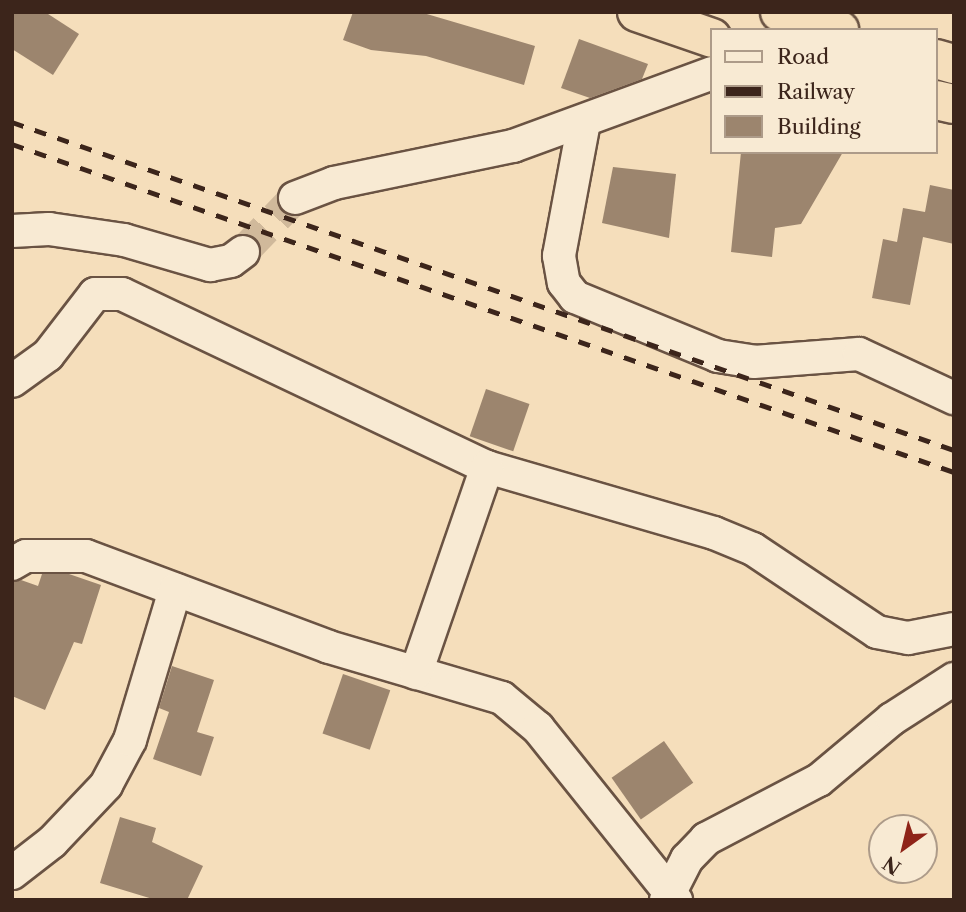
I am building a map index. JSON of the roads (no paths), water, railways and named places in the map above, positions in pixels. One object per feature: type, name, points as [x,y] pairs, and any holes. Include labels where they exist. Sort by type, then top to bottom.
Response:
[{"type":"highway","points":[[637,12],[710,37]]},
{"type":"highway","points":[[780,12],[832,28]]},
{"type":"street","points":[[295,198],[334,183],[513,146],[710,74]]},
{"type":"street","points":[[584,122],[559,256],[564,283],[575,297],[718,356],[754,362],[859,354],[954,398]]},
{"type":"street","points":[[12,231],[49,229],[124,240],[210,265],[231,261],[243,251]]},
{"type":"street","points":[[12,381],[48,355],[95,294],[122,294],[487,467],[714,533],[753,549],[877,632],[908,638],[954,629]]},
{"type":"street","points":[[416,673],[487,467]]},
{"type":"street","points":[[12,564],[26,556],[86,556],[329,647],[502,698],[538,729],[670,897],[687,859],[706,839],[819,780],[892,719],[954,679]]},
{"type":"street","points":[[12,873],[52,842],[106,785],[130,740],[175,590]]},
{"type":"tunnel","points":[[243,252],[295,198]]},
{"type":"railway","points":[[12,122],[954,450]]},
{"type":"railway","points":[[12,144],[954,472]]}]
